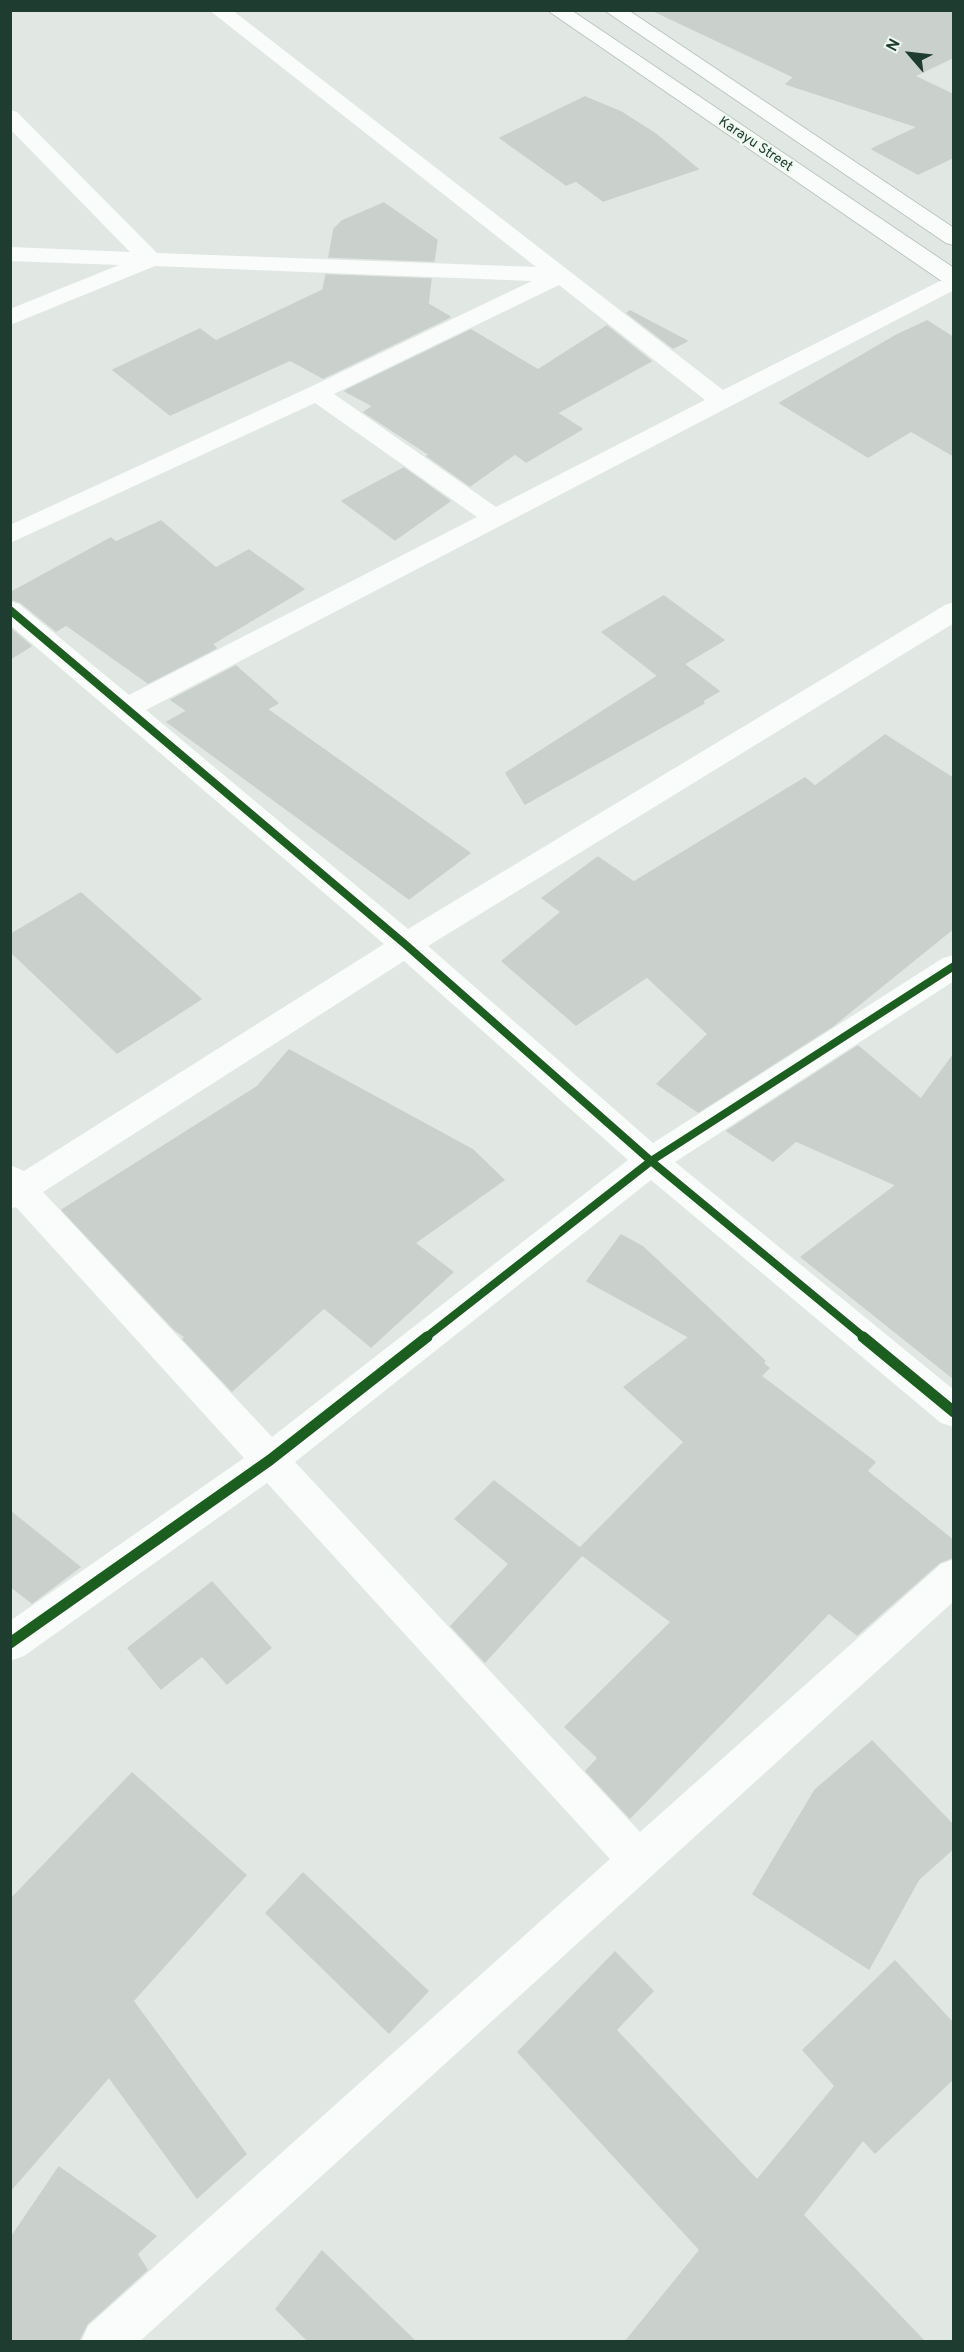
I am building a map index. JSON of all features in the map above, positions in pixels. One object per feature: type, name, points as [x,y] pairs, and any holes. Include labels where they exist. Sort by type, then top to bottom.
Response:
[{"type":"street","points":[[219,10],[722,401]]},
{"type":"street","name":"Karayu Street","points":[[557,10],[954,280]]},
{"type":"street","name":"Karayu Street","points":[[614,10],[954,238]]},
{"type":"street","points":[[10,116],[151,260]]},
{"type":"street","points":[[10,254],[562,275]]},
{"type":"street","points":[[10,318],[151,260]]},
{"type":"street","points":[[10,535],[317,393],[562,275]]},
{"type":"street","points":[[127,708],[954,280]]},
{"type":"street","points":[[317,393],[495,518]]},
{"type":"street","points":[[10,610],[406,945],[651,1161],[954,1412]]},
{"type":"street","points":[[638,1860],[270,1460],[14,1187],[954,611]]},
{"type":"street","points":[[10,1643],[270,1460],[651,1161],[954,966]]},
{"type":"street","points":[[104,2342],[954,1576]]},
{"type":"building","points":[[652,10],[954,10],[954,57],[914,76],[954,95],[954,157],[918,174],[872,149],[918,127],[786,84],[794,77]]},
{"type":"building","points":[[585,97],[621,112],[657,135],[698,169],[603,201],[576,181],[566,185],[500,138]]},
{"type":"building","points":[[384,203],[437,240],[434,261],[329,257],[334,229],[342,221]]},
{"type":"building","points":[[326,275],[431,279],[428,304],[450,317],[323,378],[290,360],[170,415],[113,370],[200,329],[216,341],[323,290]]},
{"type":"building","points":[[630,311],[687,341],[673,348],[627,313]]},
{"type":"building","points":[[927,321],[954,338],[954,456],[911,431],[868,457],[780,403],[897,335]]},
{"type":"building","points":[[607,326],[651,361],[557,413],[582,429],[526,462],[515,454],[470,486],[427,456],[430,455],[364,412],[373,406],[345,391],[471,330],[538,370]]},
{"type":"building","points":[[404,468],[450,501],[395,540],[342,501]]},
{"type":"building","points":[[161,521],[216,568],[249,550],[304,589],[212,644],[216,648],[148,683],[66,625],[56,631],[20,602],[10,599],[10,593],[111,538],[116,542]]},
{"type":"building","points":[[664,596],[724,640],[684,664],[719,691],[702,701],[704,703],[525,804],[506,773],[658,676],[602,632]]},
{"type":"building","points":[[10,628],[31,646],[10,659]]},
{"type":"building","points":[[236,666],[278,703],[267,709],[470,853],[409,899],[167,722],[187,711],[171,700]]},
{"type":"building","points":[[885,735],[954,779],[954,928],[834,1025],[698,1112],[657,1084],[708,1034],[647,977],[576,1025],[502,961],[561,912],[542,898],[598,857],[634,882],[805,778],[815,786]]},
{"type":"building","points":[[81,893],[201,999],[117,1053],[10,951],[10,935]]},
{"type":"building","points":[[858,1046],[921,1099],[954,1054],[954,1379],[801,1257],[896,1185],[796,1141],[773,1161],[727,1131]]},
{"type":"building","points":[[289,1050],[473,1150],[504,1180],[415,1243],[453,1272],[371,1347],[324,1308],[232,1391],[183,1339],[185,1337],[175,1330],[62,1210],[257,1087]]},
{"type":"building","points":[[621,1235],[643,1247],[765,1361],[763,1363],[769,1368],[761,1376],[875,1462],[867,1471],[954,1541],[954,1555],[951,1558],[940,1562],[857,1635],[829,1613],[630,1818],[586,1771],[598,1758],[565,1727],[671,1622],[582,1555],[485,1662],[451,1626],[509,1564],[455,1519],[494,1481],[580,1548],[684,1442],[624,1387],[689,1337],[587,1281]]},
{"type":"building","points":[[10,1511],[80,1567],[32,1603],[10,1586]]},
{"type":"building","points":[[212,1582],[271,1648],[227,1684],[202,1656],[161,1689],[128,1648]]},
{"type":"building","points":[[872,1741],[954,1826],[954,1848],[919,1879],[869,1969],[753,1894],[815,1790]]},
{"type":"building","points":[[132,1773],[246,1875],[133,2001],[246,2154],[197,2198],[109,2077],[10,2191],[10,1900]]},
{"type":"building","points":[[303,1873],[428,1991],[389,2033],[266,1913]]},
{"type":"building","points":[[615,1952],[653,1991],[616,2030],[757,2180],[835,2086],[803,2050],[895,1961],[954,2024],[954,2078],[875,2153],[863,2140],[803,2215],[925,2342],[625,2342],[700,2250],[518,2052]]},
{"type":"building","points":[[59,2167],[156,2236],[137,2254],[147,2270],[87,2324],[78,2342],[10,2342],[10,2239]]},
{"type":"building","points":[[322,2251],[416,2342],[309,2342],[276,2309]]},
{"type":"cycle path","points":[[10,610],[406,945],[651,1161],[954,1412]]},
{"type":"cycle path","points":[[10,1643],[270,1460],[651,1161],[954,966]]}]
